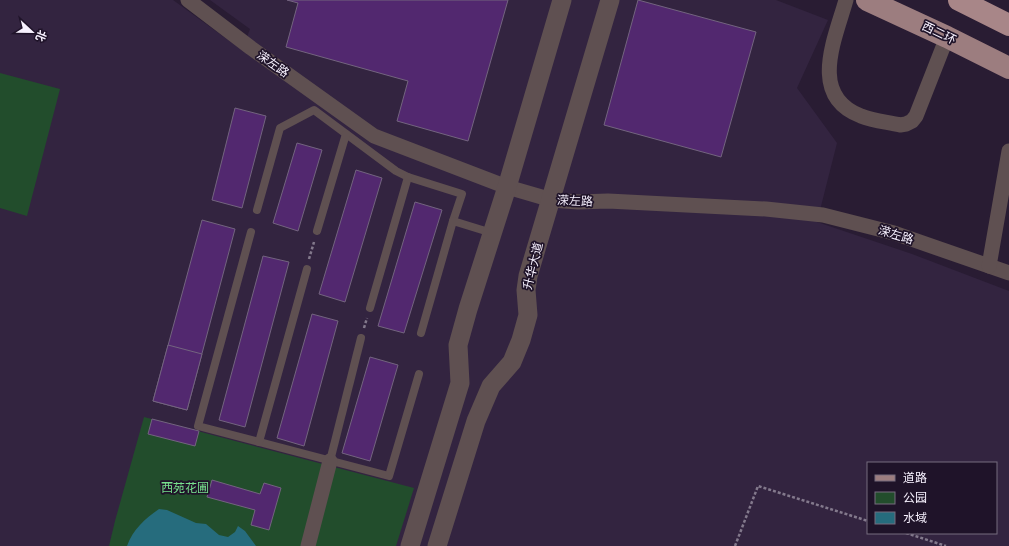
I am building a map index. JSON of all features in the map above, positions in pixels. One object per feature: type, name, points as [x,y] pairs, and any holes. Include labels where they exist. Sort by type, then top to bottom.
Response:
[{"type":"highway","points":[[959,0],[1004,22]]},
{"type":"main road","name":"西二环","points":[[867,0],[1009,68]]},
{"type":"street","name":"溁左路","points":[[188,0],[250,48],[374,136],[507,187],[552,200],[578,202],[608,201],[766,209],[824,215],[894,233],[1009,273]]},
{"type":"street","points":[[410,546],[460,383],[458,344],[507,187],[562,0]]},
{"type":"street","name":"升华大道","points":[[437,546],[476,421],[491,386],[512,362],[521,340],[528,315],[526,290],[528,276],[552,200],[610,0]]},
{"type":"street","points":[[846,0],[829,56],[828,69],[831,86],[837,100],[848,109],[861,116],[900,125],[906,124],[912,120],[919,109],[947,37]]},
{"type":"street","points":[[989,266],[1009,151]]},
{"type":"street","points":[[308,546],[330,461]]},
{"type":"lane","points":[[257,210],[280,128],[314,110],[388,166],[408,178],[462,194],[420,332]]},
{"type":"lane","points":[[317,231],[346,134]]},
{"type":"lane","points":[[370,308],[408,178]]},
{"type":"lane","points":[[454,221],[492,233]]},
{"type":"lane","points":[[251,232],[198,426],[389,476],[419,374]]},
{"type":"lane","points":[[259,442],[307,269]]},
{"type":"lane","points":[[330,461],[361,338]]},
{"type":"path","points":[[307,269],[317,231]]},
{"type":"path","points":[[361,338],[370,308]]},
{"type":"path","points":[[735,546],[758,486],[867,521]]},
{"type":"path","points":[[909,534],[946,546]]},
{"type":"shaded area","points":[[0,0],[173,0],[242,50],[250,29],[210,0],[776,0],[828,20],[797,88],[837,143],[817,222],[912,254],[1009,291],[1009,546],[0,546]]},
{"type":"green space","points":[[0,73],[60,89],[27,216],[0,208]]},
{"type":"green space","name":"西苑花圃","points":[[144,417],[414,488],[396,546],[109,546]]},
{"type":"water","points":[[159,509],[167,510],[196,523],[206,524],[219,535],[228,537],[235,532],[238,526],[245,531],[256,546],[127,546],[133,534],[140,525]]},
{"type":"building","points":[[287,0],[508,0],[468,141],[397,121],[408,81],[286,47],[298,3]]},
{"type":"building","points":[[638,0],[756,32],[721,157],[604,125]]},
{"type":"building","points":[[235,108],[266,116],[242,208],[212,200]]},
{"type":"building","points":[[297,143],[322,150],[298,231],[273,223]]},
{"type":"building","points":[[356,170],[382,178],[345,302],[319,294]]},
{"type":"building","points":[[415,202],[442,210],[404,333],[378,326]]},
{"type":"building","points":[[202,220],[235,229],[187,410],[153,401]]},
{"type":"building","points":[[263,256],[289,262],[245,427],[219,420]]},
{"type":"building","points":[[312,314],[338,321],[304,446],[277,438]]},
{"type":"building","points":[[168,345],[202,354],[187,410],[153,401]]},
{"type":"building","points":[[370,357],[398,365],[370,461],[342,453]]},
{"type":"building","points":[[152,419],[199,431],[195,446],[148,434]]},
{"type":"building","points":[[212,480],[260,494],[264,483],[281,488],[269,530],[251,525],[255,510],[207,497]]}]
